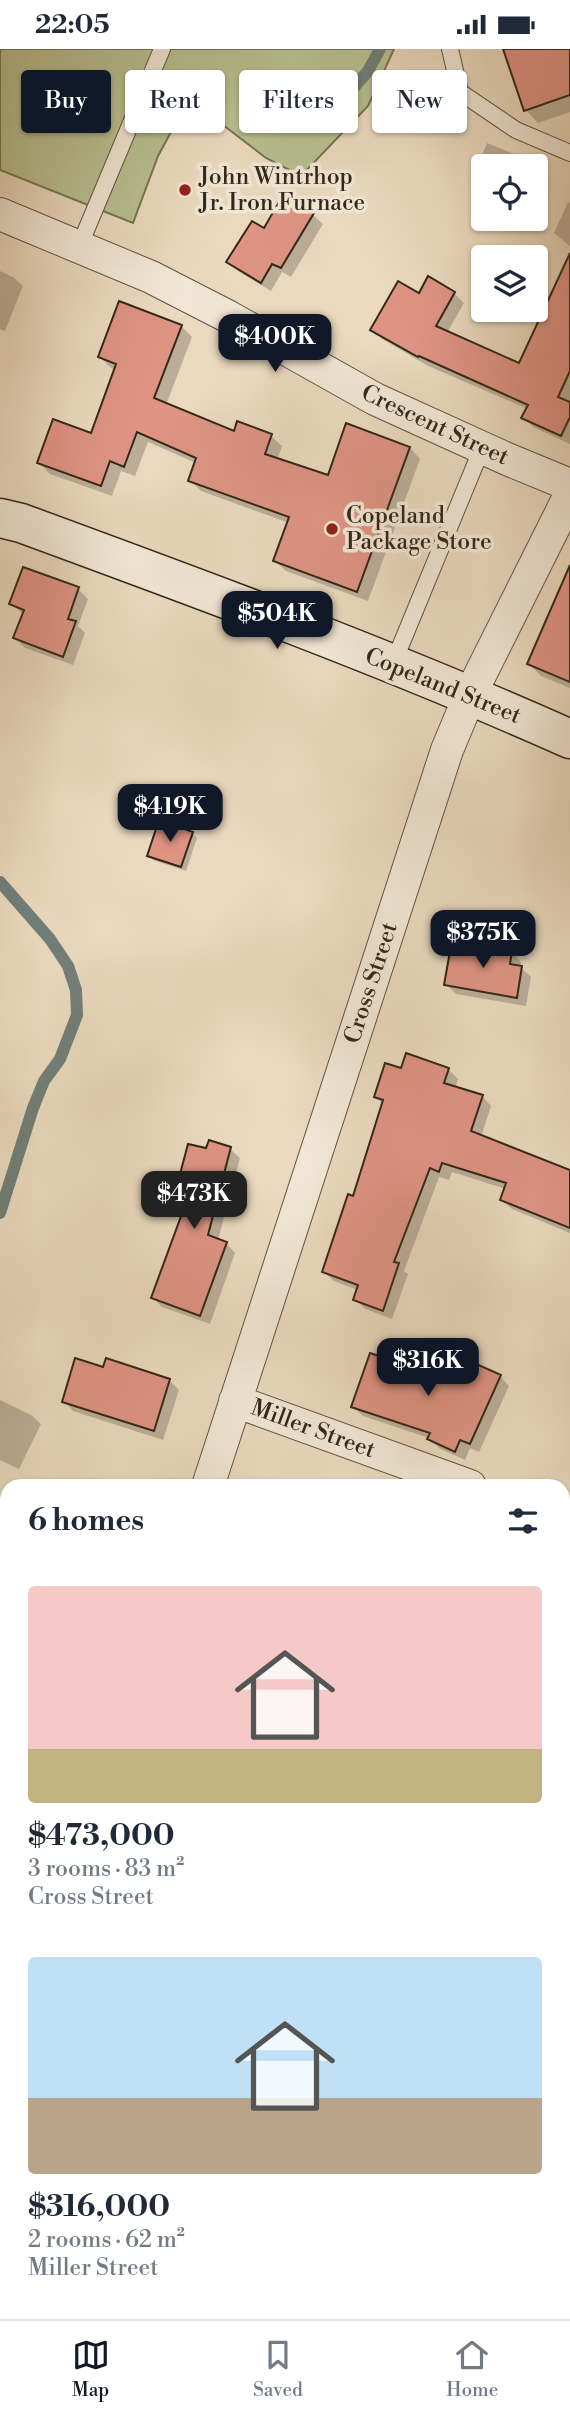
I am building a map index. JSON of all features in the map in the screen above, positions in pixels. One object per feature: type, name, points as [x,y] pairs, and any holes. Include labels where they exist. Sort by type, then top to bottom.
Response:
[{"type":"main road","name":"Copeland Street","points":[[0,518],[21,523],[160,574],[393,664],[570,739]]},
{"type":"street","name":"Crescent Street","points":[[0,214],[190,296],[346,384],[482,448],[570,485]]},
{"type":"street","name":"Cross Street","points":[[210,1479],[447,750],[470,695],[570,495]]},
{"type":"street","name":"Miller Street","points":[[235,1401],[451,1479]]},
{"type":"lane","points":[[79,247],[162,49]]},
{"type":"lane","points":[[450,49],[460,92],[516,130],[570,153]]},
{"type":"lane","points":[[393,664],[482,448]]},
{"type":"green space","points":[[0,49],[394,49],[384,70],[372,70],[372,97],[358,116],[358,70],[239,70],[239,133],[342,133],[301,176],[266,158],[225,127],[225,70],[125,70],[125,133],[171,133],[158,156],[133,223],[0,170]]},
{"type":"building","points":[[503,49],[570,49],[570,95],[524,111]]},
{"type":"building","points":[[283,195],[314,213],[281,268],[272,264],[261,283],[226,262],[252,221],[264,228]]},
{"type":"building","points":[[570,253],[570,371],[558,397],[570,402],[570,417],[561,436],[521,418],[528,405],[418,357],[370,330],[398,281],[419,293],[428,276],[455,292],[436,326],[519,363],[538,322],[548,322],[548,300]]},
{"type":"building","points":[[119,301],[182,325],[154,398],[234,431],[237,421],[272,434],[265,454],[328,475],[346,423],[410,447],[357,592],[273,561],[289,517],[188,481],[196,458],[137,432],[124,467],[110,461],[101,486],[37,463],[53,419],[91,433],[116,364],[98,357]]},
{"type":"building","points":[[570,565],[570,682],[527,664]]},
{"type":"building","points":[[23,567],[79,587],[68,619],[76,621],[63,657],[13,638],[24,610],[9,604]]},
{"type":"building","points":[[159,820],[193,832],[181,867],[147,856]]},
{"type":"building","points":[[452,940],[512,951],[510,964],[522,966],[517,998],[444,985]]},
{"type":"building","points":[[406,1053],[449,1068],[444,1083],[483,1095],[471,1131],[570,1170],[570,1228],[500,1200],[506,1183],[442,1163],[439,1172],[430,1168],[394,1262],[399,1263],[383,1311],[353,1300],[358,1285],[322,1272],[348,1194],[353,1196],[383,1100],[374,1097],[385,1063],[401,1068]]},
{"type":"building","points":[[209,1140],[231,1147],[208,1235],[227,1242],[200,1316],[151,1298],[184,1208],[172,1204],[188,1144],[206,1148]]},
{"type":"building","points":[[370,1353],[453,1381],[463,1358],[501,1375],[470,1444],[460,1440],[455,1452],[427,1439],[430,1433],[351,1407]]},
{"type":"building","points":[[75,1358],[103,1367],[106,1358],[170,1379],[154,1431],[62,1402]]},
{"type":"waterway","points":[[358,82],[380,49]]},
{"type":"waterway","points":[[0,882],[50,939],[68,966],[76,990],[77,1015],[60,1059],[44,1081],[33,1108],[0,1213]]},
{"type":"place","name":"John Wintrhop Jr. Iron Furnace","points":[[185,190]]},
{"type":"place","name":"Copeland Package Store","points":[[332,529]]}]
